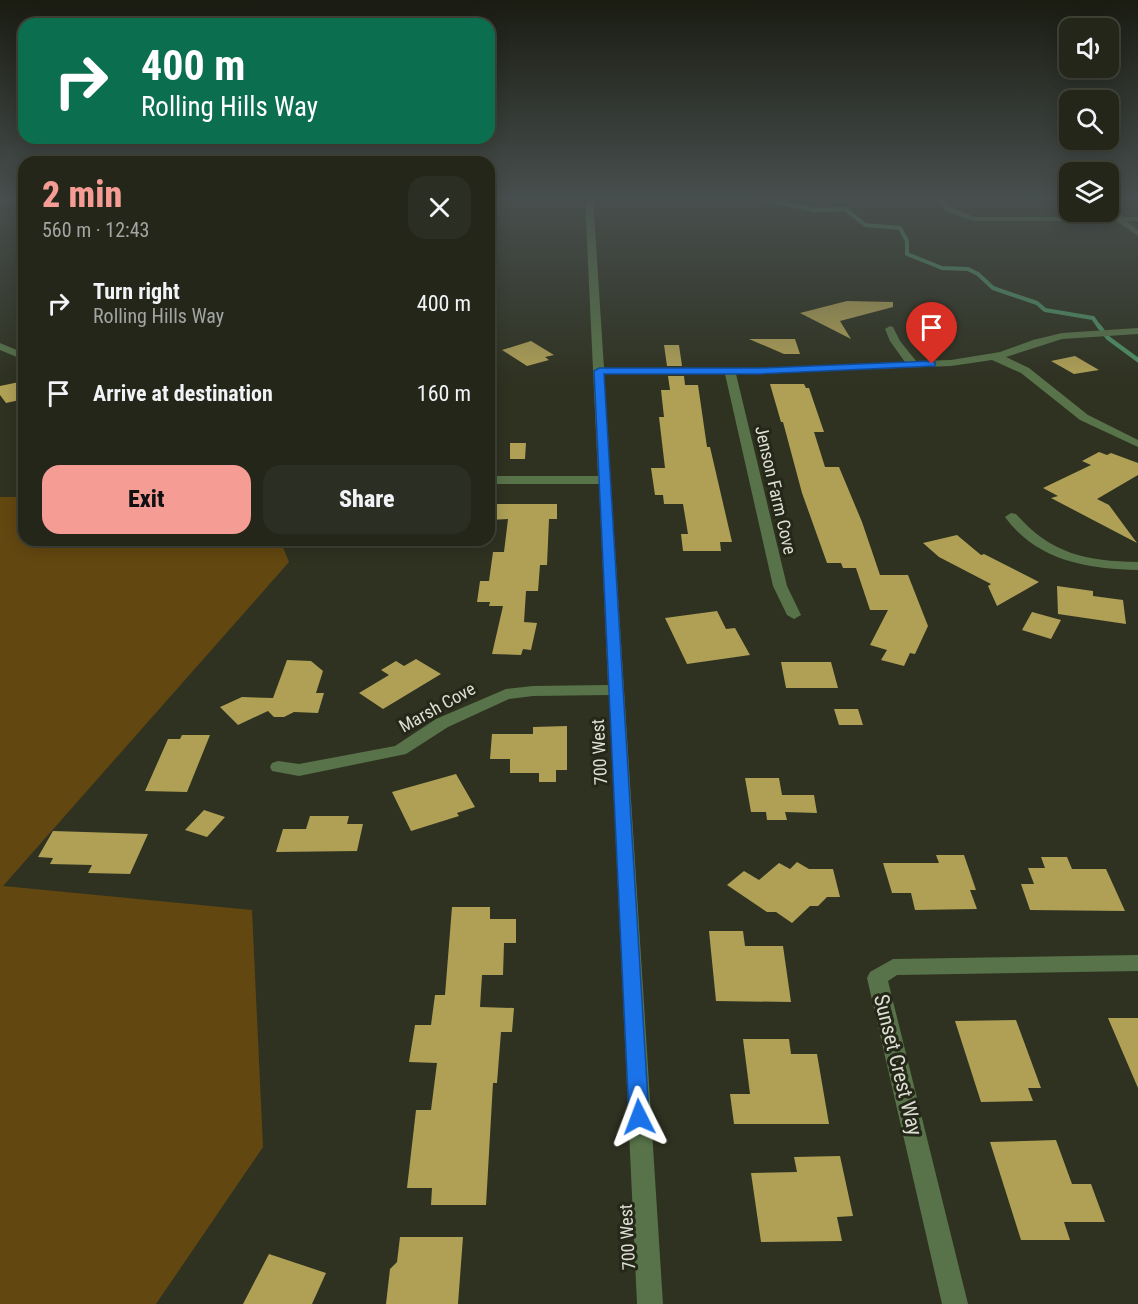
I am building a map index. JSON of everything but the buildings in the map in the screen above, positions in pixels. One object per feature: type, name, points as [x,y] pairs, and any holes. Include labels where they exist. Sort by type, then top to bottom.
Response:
[{"type":"street","name":"700 West","points":[[593,259],[650,1304]]},
{"type":"street","points":[[890,329],[895,341],[913,364]]},
{"type":"street","points":[[599,371],[730,371],[964,362],[994,357],[1051,338],[1114,331],[1138,331]]},
{"type":"street","points":[[0,346],[18,354]]},
{"type":"street","points":[[994,357],[1012,363],[1032,374],[1084,417],[1138,444]]},
{"type":"street","name":"Jenson Farm Cove","points":[[730,371],[780,586],[794,615]]},
{"type":"street","points":[[495,480],[604,480]]},
{"type":"street","points":[[1011,517],[1026,534],[1063,556],[1096,565],[1138,566]]},
{"type":"street","name":"Marsh Cove","points":[[278,767],[299,770],[400,750],[442,723],[506,694],[533,691],[615,690]]},
{"type":"street","name":"Sunset Crest Way","points":[[955,1304],[877,978],[893,967],[1138,963]]},
{"type":"shaded area","points":[[0,497],[18,497],[18,546],[282,546],[289,562],[3,886],[252,910],[263,1147],[156,1304],[0,1304]]},
{"type":"waterway","points":[[919,259],[942,268],[968,269],[978,274],[993,288],[1037,303],[1045,310],[1093,318],[1100,328]]},
{"type":"waterway","points":[[1099,326],[1108,338],[1138,360]]},
{"type":"route","points":[[639,1117],[599,371],[759,371],[932,364]]}]
